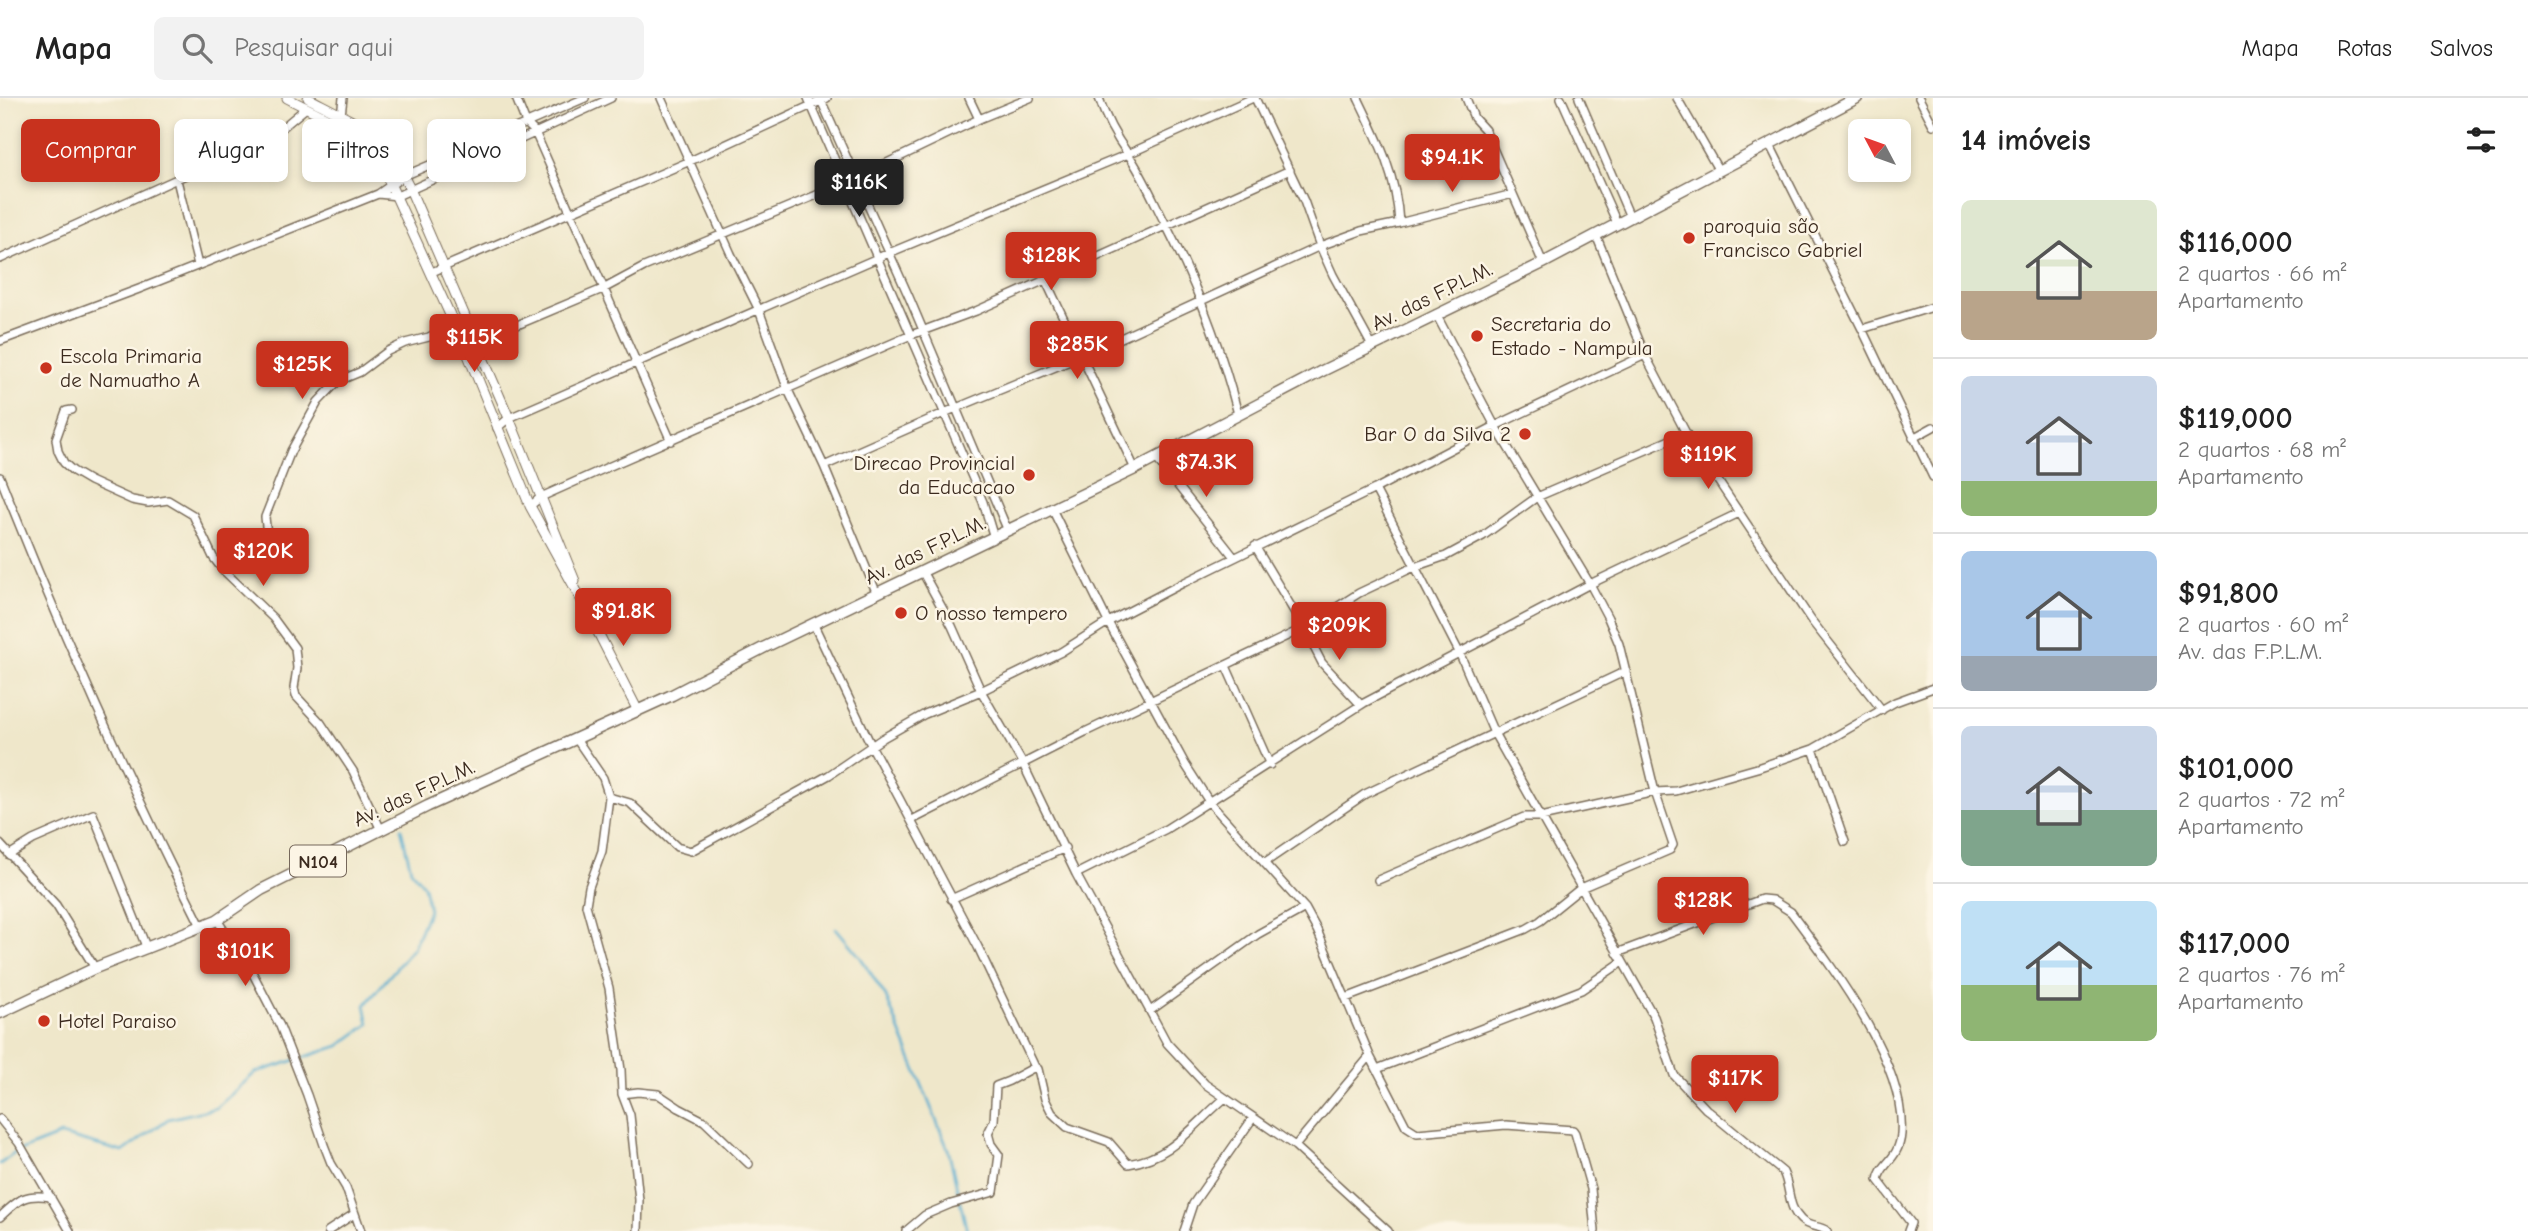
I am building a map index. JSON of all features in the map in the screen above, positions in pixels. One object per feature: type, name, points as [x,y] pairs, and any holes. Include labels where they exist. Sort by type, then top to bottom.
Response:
[{"type":"main road","name":"Av. das F.P.L.M.","points":[[0,1013],[95,968],[147,949],[200,924],[217,920],[261,890],[428,806],[638,711],[1135,469],[1372,346],[1543,263],[1857,98]]},
{"type":"street","points":[[287,98],[360,137],[372,147],[455,324],[530,506],[638,711]]},
{"type":"street","points":[[308,98],[348,119]]},
{"type":"street","points":[[341,115],[343,98]]},
{"type":"street","points":[[516,98],[524,119]]},
{"type":"street","points":[[585,98],[526,123],[535,132],[671,441]]},
{"type":"street","points":[[378,194],[397,196],[611,98]]},
{"type":"street","points":[[661,98],[759,310],[788,390],[824,466],[877,594]]},
{"type":"street","points":[[969,98],[979,119]]},
{"type":"street","points":[[466,350],[477,342],[605,288],[645,267],[843,184],[979,119],[1030,98]]},
{"type":"street","points":[[1099,98],[1111,131],[1128,154],[1166,226],[1200,300],[1218,343],[1238,414]]},
{"type":"street","points":[[498,428],[509,418],[1254,98],[1290,170],[1320,246],[1372,346]]},
{"type":"street","points":[[1358,98],[1384,153],[1397,198],[1399,223]]},
{"type":"street","points":[[1466,98],[1474,118],[1485,130],[1543,263]]},
{"type":"street","points":[[1561,98],[1617,223]]},
{"type":"street","points":[[1579,98],[1630,216]]},
{"type":"street","points":[[1677,98],[1719,172]]},
{"type":"street","points":[[1919,98],[1933,125]]},
{"type":"street","points":[[432,272],[691,161],[810,102],[823,99],[1009,531]]},
{"type":"street","points":[[810,102],[843,184],[983,502],[994,538]]},
{"type":"street","points":[[288,122],[306,108]]},
{"type":"street","points":[[1770,145],[1933,477]]},
{"type":"street","points":[[530,506],[541,497],[911,335],[976,311],[1290,170]]},
{"type":"street","points":[[0,259],[174,181]]},
{"type":"street","points":[[177,182],[198,265]]},
{"type":"street","points":[[407,182],[568,559],[581,599]]},
{"type":"street","points":[[0,341],[378,194],[390,183]]},
{"type":"street","points":[[824,466],[1082,356],[1320,246],[1361,231],[1513,194]]},
{"type":"street","points":[[1596,235],[1646,355],[1686,433],[1811,620],[1882,710]]},
{"type":"street","points":[[1045,279],[1135,469]]},
{"type":"street","points":[[1862,328],[1933,307]]},
{"type":"street","points":[[1346,998],[1526,929],[1540,921],[1581,887],[1670,850],[1673,845],[1655,792],[1626,671],[1612,627],[1590,584],[1495,426],[1436,314]]},
{"type":"street","points":[[275,557],[268,544],[265,517],[291,451],[318,402],[338,381],[360,372],[388,351],[429,337],[455,324]]},
{"type":"street","points":[[609,797],[629,803],[677,847],[691,851],[819,780],[926,714],[1061,652],[1108,622],[1255,546],[1375,489],[1495,426],[1646,355]]},
{"type":"street","points":[[72,410],[66,411],[56,439],[64,463],[90,481],[132,500],[148,503],[169,500],[193,515],[213,557],[222,569],[273,618],[295,648],[296,696],[321,723],[353,771],[381,830]]},
{"type":"street","points":[[1913,438],[1933,427]]},
{"type":"street","points":[[912,820],[1150,700],[1304,628],[1359,593],[1483,537],[1537,497],[1686,433]]},
{"type":"street","points":[[1156,458],[1234,557]]},
{"type":"street","points":[[0,477],[75,658],[200,924]]},
{"type":"street","points":[[1375,489],[1459,652],[1494,733],[1654,1017],[1674,1075],[1706,1109],[1783,1172],[1787,1181],[1788,1198],[1801,1220],[1827,1231]]},
{"type":"street","points":[[1052,509],[1108,622],[1210,803],[1305,908],[1370,1056],[1406,1126],[1417,1133],[1506,1125],[1573,1130],[1591,1189],[1595,1231]]},
{"type":"street","points":[[1076,874],[1167,829],[1361,705],[1590,584],[1740,513]]},
{"type":"street","points":[[1255,546],[1322,663],[1361,705]]},
{"type":"street","points":[[923,573],[952,626],[981,691],[1023,764],[1076,874],[1167,1043],[1186,1066],[1224,1099],[1295,1146],[1388,1231]]},
{"type":"street","points":[[813,624],[872,747],[978,947],[1038,1069],[1045,1099],[1052,1113],[1067,1127],[1110,1142],[1128,1164],[1157,1157],[1224,1099]]},
{"type":"street","points":[[1226,666],[1270,765]]},
{"type":"street","points":[[1264,863],[1365,794],[1626,671]]},
{"type":"street","points":[[1378,880],[1524,817],[1541,817],[1655,792],[1676,791],[1813,749],[1895,702],[1933,688]]},
{"type":"street","points":[[576,740],[603,778],[609,797],[602,851],[589,887],[586,905],[610,988],[622,1094],[630,1115],[634,1143],[639,1200],[638,1231]]},
{"type":"street","points":[[1813,749],[1845,842]]},
{"type":"street","points":[[9,855],[33,840],[93,814],[147,949]]},
{"type":"street","points":[[0,844],[56,905],[95,968]]},
{"type":"street","points":[[951,899],[1065,848]]},
{"type":"street","points":[[1617,953],[1762,899],[1773,900],[1791,912],[1871,1031],[1891,1070],[1902,1119],[1901,1136],[1898,1150],[1880,1173],[1878,1181],[1911,1223],[1909,1231]]},
{"type":"street","points":[[1150,1011],[1258,934],[1305,908]]},
{"type":"street","points":[[217,920],[250,968],[289,1049],[324,1146],[346,1188],[361,1231]]},
{"type":"street","points":[[1377,1069],[1581,990],[1622,962]]},
{"type":"street","points":[[1295,1146],[1370,1056]]},
{"type":"street","points":[[906,1231],[925,1215],[951,1204],[994,1192],[999,1155],[988,1133],[994,1121],[996,1086],[1035,1066]]},
{"type":"street","points":[[622,1094],[658,1094],[704,1121],[750,1164]]},
{"type":"street","points":[[1184,1231],[1193,1204],[1253,1118]]},
{"type":"street","points":[[0,1119],[19,1143],[70,1231]]},
{"type":"street","points":[[0,1217],[24,1198],[34,1194],[51,1197]]},
{"type":"street","points":[[328,1231],[354,1214]]},
{"type":"waterway","points":[[0,1164],[15,1153],[61,1135],[123,1152],[168,1119],[216,1108],[255,1073],[339,1046],[369,1024],[365,1005],[413,948],[429,910],[424,886],[411,870],[401,828]]},
{"type":"waterway","points":[[836,928],[861,958],[886,997],[948,1149],[967,1231]]},
{"type":"place","name":"paroquia são Francisco Gabriel","points":[[1689,238]]},
{"type":"place","name":"Secretaria do Estado - Nampula","points":[[1477,336]]},
{"type":"place","name":"Escola Primaria de Namuatho A","points":[[46,368]]},
{"type":"place","name":"Bar O da Silva 2","points":[[1525,434]]},
{"type":"place","name":"Direcao Provincial da Educacao","points":[[1029,475]]},
{"type":"place","name":"O nosso tempero","points":[[901,613]]},
{"type":"place","name":"Hotel Paraiso","points":[[44,1021]]}]
